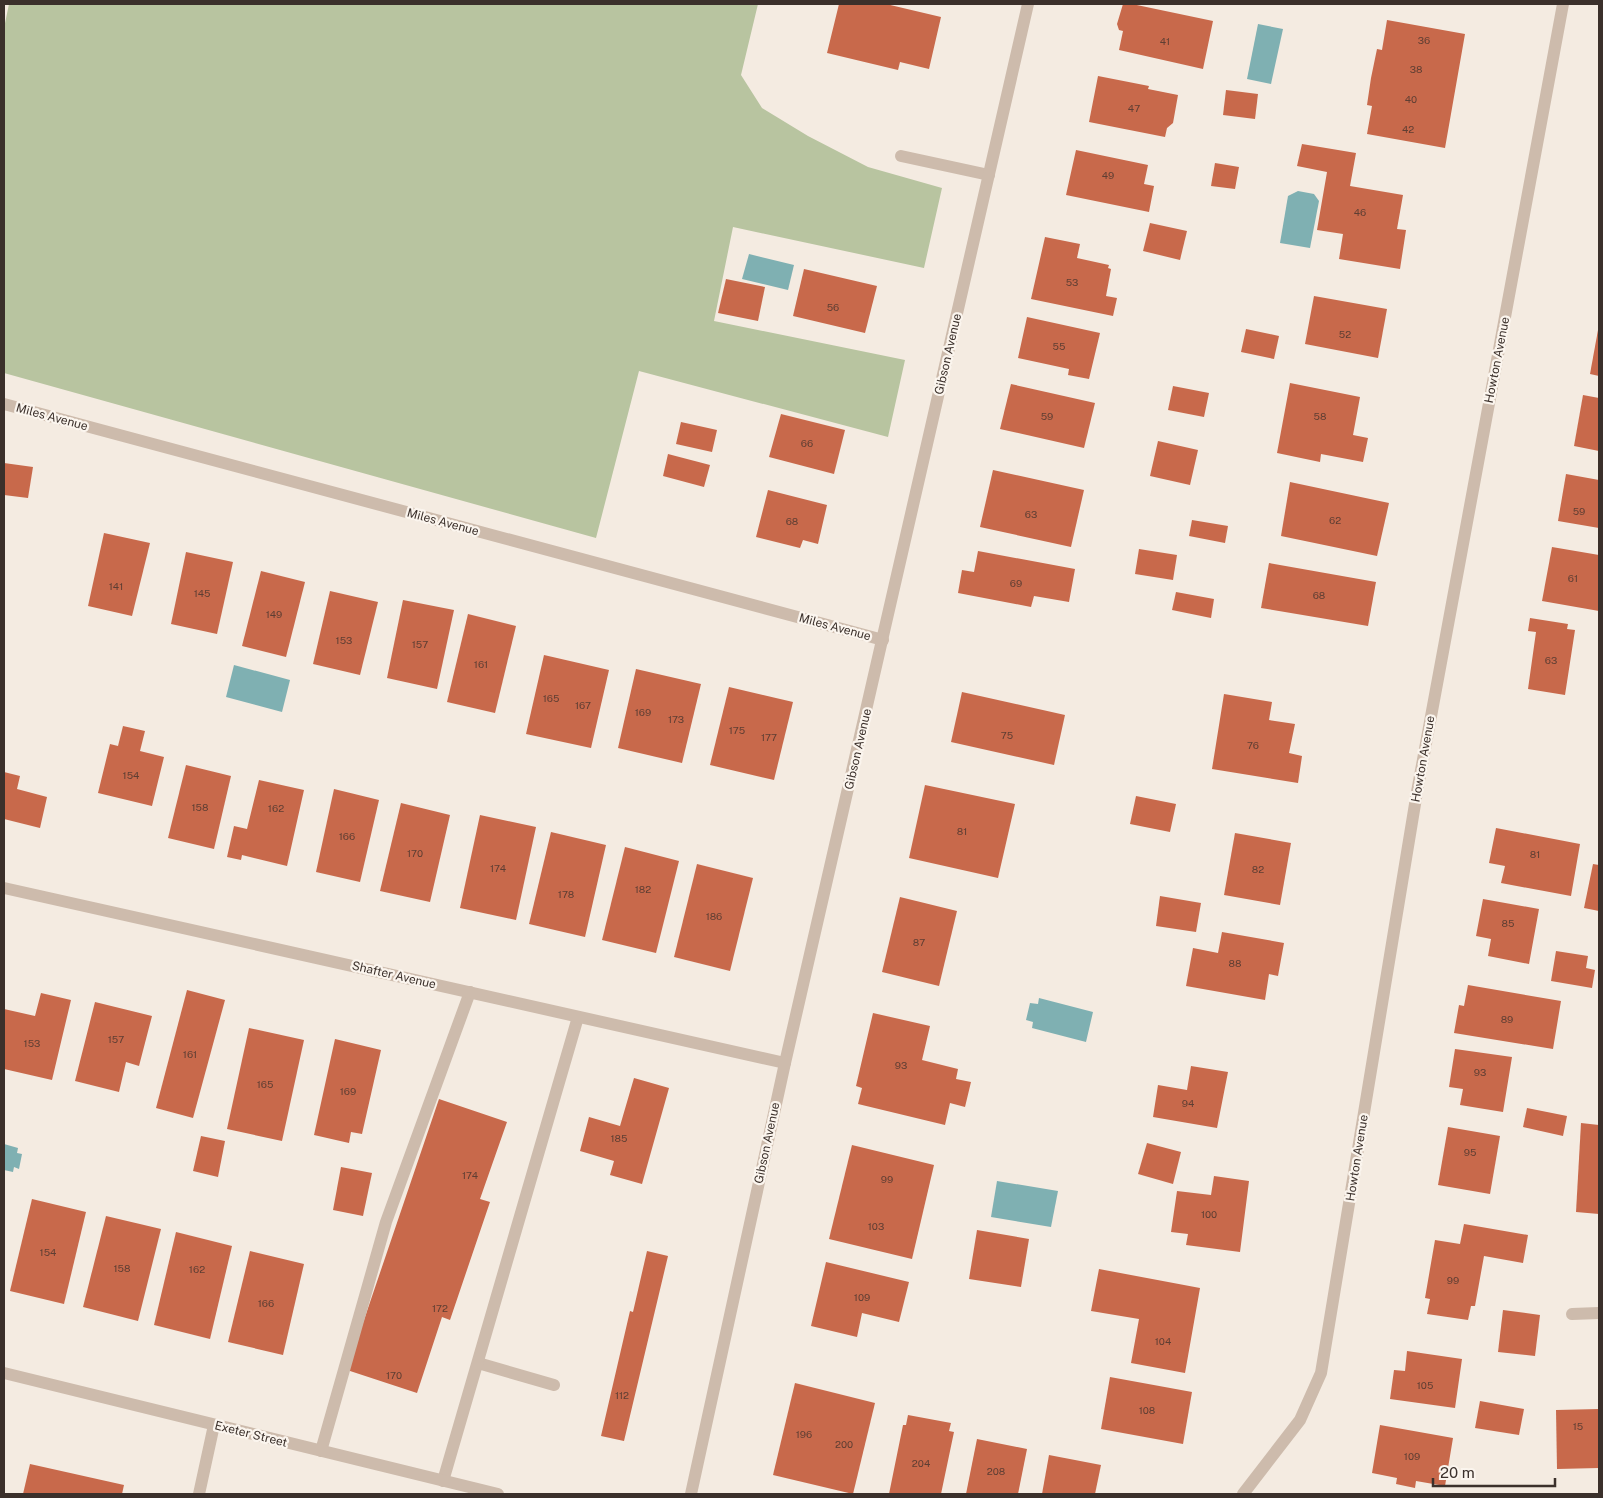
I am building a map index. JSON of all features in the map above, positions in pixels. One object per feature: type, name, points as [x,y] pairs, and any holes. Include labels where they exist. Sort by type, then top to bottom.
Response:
[{"type":"street","name":"Gibson Avenue","points":[[691,1494],[785,1063],[1028,4]]},
{"type":"street","name":"Howton Avenue","points":[[1243,1494],[1300,1420],[1321,1373],[1417,792],[1564,4]]},
{"type":"street","points":[[901,156],[989,175]]},
{"type":"street","name":"Miles Avenue","points":[[4,404],[883,640]]},
{"type":"street","name":"Shafter Avenue","points":[[4,888],[785,1063]]},
{"type":"street","points":[[321,1451],[386,1222],[470,992]]},
{"type":"street","points":[[443,1481],[578,1017]]},
{"type":"street","points":[[1572,1314],[1599,1312]]},
{"type":"street","points":[[478,1363],[554,1385]]},
{"type":"street","name":"Exeter Street","points":[[4,1373],[498,1494]]},
{"type":"street","points":[[199,1494],[214,1425]]},
{"type":"green space","points":[[9,4],[758,4],[741,75],[762,108],[808,136],[868,167],[942,188],[924,268],[733,227],[714,321],[905,360],[888,437],[639,371],[596,538],[4,373],[4,28]]},
{"type":"water","points":[[1258,24],[1283,29],[1271,84],[1247,79]]},
{"type":"water","points":[[1298,191],[1314,194],[1319,201],[1310,248],[1280,243],[1288,196]]},
{"type":"water","points":[[749,254],[794,265],[788,290],[742,279]]},
{"type":"water","points":[[234,665],[290,680],[282,712],[226,697]]},
{"type":"water","points":[[1039,998],[1093,1012],[1086,1042],[1032,1028],[1033,1022],[1026,1020],[1030,1003],[1038,1004]]},
{"type":"water","points":[[4,1144],[18,1148],[17,1153],[22,1154],[19,1169],[14,1167],[13,1172],[4,1170]]},
{"type":"water","points":[[997,1181],[1058,1191],[1051,1227],[991,1217]]},
{"type":"building","points":[[839,4],[886,4],[941,17],[929,69],[900,62],[898,70],[827,53]]},
{"type":"building","points":[[1123,4],[1132,4],[1213,21],[1203,69],[1119,50],[1123,31],[1119,30],[1117,24]]},
{"type":"building","points":[[1387,20],[1465,34],[1445,148],[1367,134],[1372,106],[1367,105],[1371,78],[1377,49],[1382,50]]},
{"type":"building","points":[[1098,76],[1149,86],[1148,89],[1178,95],[1173,123],[1167,128],[1165,137],[1089,122]]},
{"type":"building","points":[[1226,90],[1258,94],[1255,119],[1223,115]]},
{"type":"building","points":[[1302,144],[1356,153],[1350,186],[1403,195],[1397,229],[1406,230],[1400,269],[1339,259],[1343,234],[1317,230],[1327,172],[1297,166]]},
{"type":"building","points":[[1076,150],[1148,165],[1144,184],[1154,186],[1149,212],[1066,195]]},
{"type":"building","points":[[1215,163],[1239,167],[1235,189],[1211,186]]},
{"type":"building","points":[[1150,223],[1187,231],[1180,260],[1143,251]]},
{"type":"building","points":[[1045,237],[1080,244],[1077,258],[1109,265],[1108,268],[1111,269],[1106,296],[1117,298],[1113,316],[1031,299]]},
{"type":"building","points":[[804,269],[877,286],[865,333],[793,316]]},
{"type":"building","points":[[726,279],[765,287],[758,321],[718,313]]},
{"type":"building","points":[[1314,296],[1387,309],[1378,358],[1305,344]]},
{"type":"building","points":[[1027,317],[1100,333],[1089,379],[1068,375],[1069,369],[1018,358]]},
{"type":"building","points":[[1246,329],[1279,336],[1274,359],[1241,352]]},
{"type":"building","points":[[1599,330],[1599,376],[1590,374]]},
{"type":"building","points":[[1290,383],[1360,397],[1353,435],[1368,438],[1363,462],[1321,454],[1320,462],[1277,453]]},
{"type":"building","points":[[1011,384],[1095,403],[1084,448],[1000,429]]},
{"type":"building","points":[[1173,386],[1209,393],[1204,417],[1168,410]]},
{"type":"building","points":[[1583,395],[1599,398],[1599,451],[1574,446]]},
{"type":"building","points":[[781,414],[845,430],[834,474],[769,457]]},
{"type":"building","points":[[681,422],[717,430],[712,452],[676,444]]},
{"type":"building","points":[[1158,441],[1198,450],[1190,485],[1150,476]]},
{"type":"building","points":[[668,454],[710,465],[704,487],[663,476]]},
{"type":"building","points":[[4,463],[33,467],[28,498],[4,495]]},
{"type":"building","points":[[993,470],[1084,490],[1071,547],[980,527]]},
{"type":"building","points":[[1566,474],[1599,480],[1599,528],[1558,521]]},
{"type":"building","points":[[1290,482],[1389,503],[1377,556],[1281,536]]},
{"type":"building","points":[[768,490],[827,505],[818,544],[803,540],[800,548],[756,537]]},
{"type":"building","points":[[1192,520],[1228,526],[1225,543],[1189,536]]},
{"type":"building","points":[[104,533],[150,543],[132,616],[88,606]]},
{"type":"building","points":[[1552,547],[1599,555],[1599,611],[1542,601]]},
{"type":"building","points":[[1139,549],[1177,555],[1173,580],[1135,574]]},
{"type":"building","points":[[978,551],[1075,569],[1069,602],[1034,596],[1031,607],[958,593],[962,570],[974,572]]},
{"type":"building","points":[[186,552],[233,562],[217,634],[171,624]]},
{"type":"building","points":[[1269,563],[1376,582],[1368,626],[1261,608]]},
{"type":"building","points":[[261,571],[305,582],[286,657],[242,646]]},
{"type":"building","points":[[330,591],[378,602],[360,675],[313,664]]},
{"type":"building","points":[[1176,592],[1214,599],[1211,618],[1172,610]]},
{"type":"building","points":[[403,600],[454,610],[437,689],[387,678]]},
{"type":"building","points":[[468,614],[516,626],[495,713],[447,702]]},
{"type":"building","points":[[1530,618],[1568,624],[1567,629],[1575,630],[1565,695],[1528,689],[1536,632],[1528,631]]},
{"type":"building","points":[[544,655],[609,670],[591,748],[526,734]]},
{"type":"building","points":[[636,669],[701,684],[682,763],[618,748]]},
{"type":"building","points":[[729,687],[793,702],[774,780],[710,765]]},
{"type":"building","points":[[962,692],[1065,715],[1054,765],[951,742]]},
{"type":"building","points":[[1224,694],[1272,702],[1269,720],[1295,724],[1289,753],[1302,756],[1298,783],[1212,769]]},
{"type":"building","points":[[123,726],[145,731],[140,751],[164,757],[152,806],[98,793],[110,744],[118,746]]},
{"type":"building","points":[[186,765],[231,776],[214,849],[168,838]]},
{"type":"building","points":[[4,772],[20,776],[17,789],[47,797],[40,828],[4,819]]},
{"type":"building","points":[[259,780],[304,790],[287,866],[242,855],[241,860],[227,857],[234,826],[247,829]]},
{"type":"building","points":[[925,785],[1015,804],[998,878],[909,858]]},
{"type":"building","points":[[334,789],[379,800],[360,882],[316,872]]},
{"type":"building","points":[[1136,796],[1176,804],[1170,832],[1130,824]]},
{"type":"building","points":[[401,803],[450,815],[430,902],[380,891]]},
{"type":"building","points":[[480,815],[536,827],[516,920],[460,908]]},
{"type":"building","points":[[1496,828],[1580,844],[1571,896],[1501,883],[1505,866],[1489,863]]},
{"type":"building","points":[[551,832],[606,845],[585,937],[529,924]]},
{"type":"building","points":[[1235,833],[1291,843],[1280,905],[1224,895]]},
{"type":"building","points":[[625,847],[679,861],[656,953],[602,940]]},
{"type":"building","points":[[697,864],[753,878],[730,971],[674,957]]},
{"type":"building","points":[[1593,864],[1599,865],[1599,911],[1584,908]]},
{"type":"building","points":[[1160,896],[1201,903],[1196,932],[1156,926]]},
{"type":"building","points":[[900,897],[957,911],[939,986],[882,972]]},
{"type":"building","points":[[1483,899],[1539,909],[1529,964],[1488,956],[1491,939],[1476,936]]},
{"type":"building","points":[[1222,932],[1284,943],[1278,976],[1269,974],[1265,1000],[1186,986],[1193,948],[1218,953]]},
{"type":"building","points":[[1556,951],[1588,956],[1586,968],[1595,970],[1592,988],[1551,981]]},
{"type":"building","points":[[1468,985],[1561,1001],[1553,1049],[1454,1033],[1459,1005],[1464,1006]]},
{"type":"building","points":[[187,990],[225,1000],[193,1118],[156,1108]]},
{"type":"building","points":[[41,993],[71,1000],[52,1080],[4,1069],[4,1009],[35,1016]]},
{"type":"building","points":[[95,1002],[152,1016],[139,1066],[126,1062],[119,1092],[75,1081]]},
{"type":"building","points":[[873,1013],[930,1026],[922,1060],[958,1069],[956,1079],[971,1082],[965,1107],[950,1103],[945,1125],[858,1104],[862,1088],[856,1086]]},
{"type":"building","points":[[249,1028],[304,1040],[282,1141],[227,1129]]},
{"type":"building","points":[[335,1039],[381,1050],[362,1134],[351,1132],[349,1143],[314,1135]]},
{"type":"building","points":[[1455,1049],[1512,1057],[1503,1112],[1460,1105],[1463,1089],[1449,1087]]},
{"type":"building","points":[[1191,1066],[1228,1072],[1217,1128],[1153,1117],[1158,1085],[1187,1090]]},
{"type":"building","points":[[634,1078],[669,1088],[642,1184],[610,1175],[614,1161],[580,1151],[589,1117],[620,1126]]},
{"type":"building","points":[[439,1099],[507,1122],[480,1199],[490,1202],[450,1320],[442,1317],[417,1393],[347,1370]]},
{"type":"building","points":[[1527,1108],[1567,1116],[1563,1136],[1523,1127]]},
{"type":"building","points":[[1581,1123],[1599,1125],[1599,1214],[1576,1212]]},
{"type":"building","points":[[1448,1127],[1500,1136],[1490,1194],[1438,1185]]},
{"type":"building","points":[[201,1136],[225,1141],[218,1177],[193,1171]]},
{"type":"building","points":[[1147,1143],[1181,1152],[1173,1184],[1138,1174]]},
{"type":"building","points":[[852,1145],[934,1165],[912,1259],[829,1239]]},
{"type":"building","points":[[341,1167],[372,1173],[363,1216],[333,1210]]},
{"type":"building","points":[[1214,1176],[1249,1181],[1240,1252],[1186,1245],[1188,1234],[1171,1232],[1177,1191],[1211,1195]]},
{"type":"building","points":[[32,1199],[86,1212],[64,1304],[10,1291]]},
{"type":"building","points":[[106,1216],[161,1229],[138,1321],[83,1307]]},
{"type":"building","points":[[1464,1224],[1528,1235],[1523,1263],[1484,1256],[1475,1306],[1471,1306],[1468,1320],[1427,1314],[1430,1299],[1425,1298],[1435,1240],[1460,1244]]},
{"type":"building","points":[[977,1230],[1029,1239],[1021,1287],[969,1279]]},
{"type":"building","points":[[176,1232],[232,1246],[210,1339],[154,1325]]},
{"type":"building","points":[[250,1251],[304,1264],[283,1355],[228,1342]]},
{"type":"building","points":[[647,1251],[668,1256],[624,1441],[601,1436],[630,1311],[633,1312]]},
{"type":"building","points":[[826,1262],[909,1282],[899,1322],[862,1313],[857,1337],[811,1326]]},
{"type":"building","points":[[1099,1269],[1200,1288],[1185,1373],[1131,1363],[1139,1319],[1091,1311]]},
{"type":"building","points":[[1503,1310],[1540,1315],[1535,1356],[1498,1352]]},
{"type":"building","points":[[1407,1351],[1462,1359],[1455,1408],[1390,1399],[1394,1370],[1405,1371]]},
{"type":"building","points":[[1110,1377],[1192,1392],[1183,1444],[1101,1429]]},
{"type":"building","points":[[795,1383],[875,1403],[853,1494],[773,1475]]},
{"type":"building","points":[[1480,1401],[1524,1409],[1519,1435],[1475,1428]]},
{"type":"building","points":[[1599,1409],[1599,1468],[1557,1469],[1556,1410]]},
{"type":"building","points":[[908,1415],[951,1423],[949,1431],[954,1432],[941,1494],[889,1494],[903,1425],[906,1425]]},
{"type":"building","points":[[1380,1425],[1453,1438],[1445,1486],[1416,1481],[1415,1488],[1396,1484],[1397,1478],[1372,1473]]},
{"type":"building","points":[[977,1439],[1027,1449],[1018,1494],[966,1494]]},
{"type":"building","points":[[1049,1455],[1101,1465],[1095,1494],[1042,1494]]},
{"type":"building","points":[[30,1464],[124,1485],[122,1494],[23,1494]]}]
